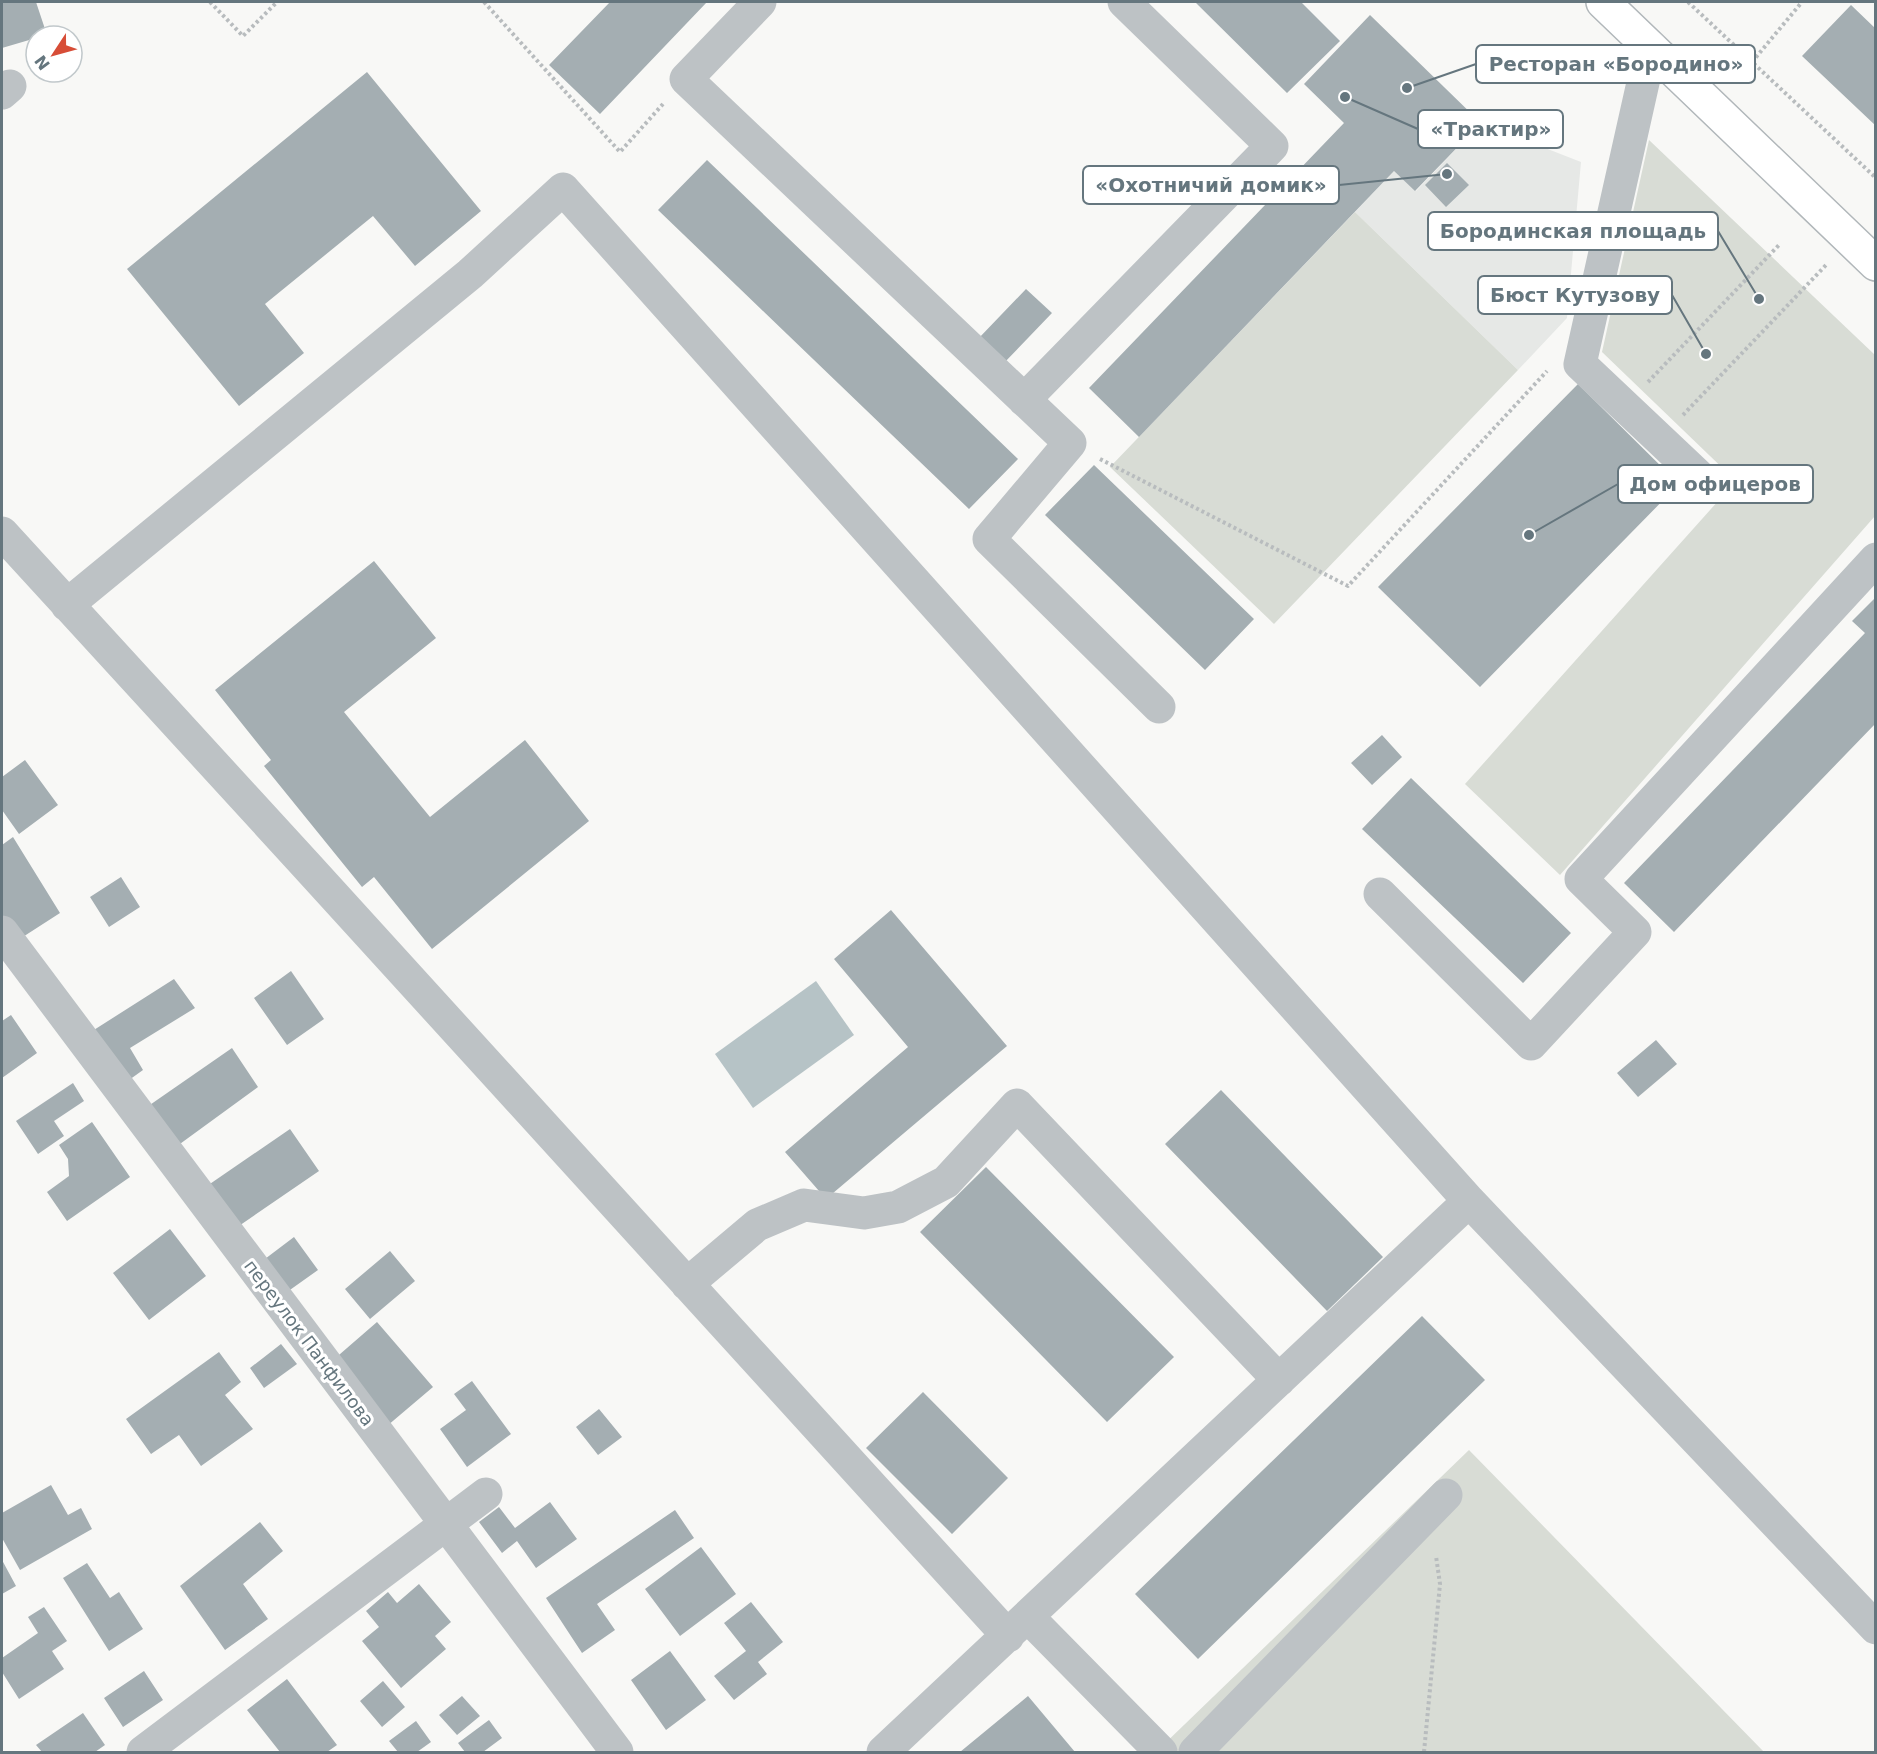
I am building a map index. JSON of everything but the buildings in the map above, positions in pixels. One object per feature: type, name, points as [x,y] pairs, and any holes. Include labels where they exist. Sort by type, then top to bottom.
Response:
[{"type":"main road","points":[[1603,2],[1875,264]]},
{"type":"street","points":[[760,2],[686,79],[1070,443],[988,539],[1159,707]]},
{"type":"street","points":[[1024,400],[1272,146],[1124,2]]},
{"type":"street","points":[[1651,47],[1580,364],[1705,482]]},
{"type":"street","points":[[67,605],[470,274],[563,189],[1469,1201],[1875,1628]]},
{"type":"street","points":[[2,533],[687,1284],[1018,1626],[1161,1752]]},
{"type":"street","points":[[1380,894],[1531,1044],[1635,932],[1581,879],[1875,559]]},
{"type":"street","name":"переулок Панфилова","points":[[2,933],[618,1752]]},
{"type":"street","points":[[687,1284],[757,1225],[804,1205],[864,1213],[898,1207],[946,1182],[1017,1105],[1279,1380]]},
{"type":"street","points":[[883,1752],[1469,1201]]},
{"type":"street","points":[[143,1752],[486,1494]]},
{"type":"street","points":[[1195,1752],[1438,1503]]},
{"type":"path","points":[[210,2],[243,36],[277,2]]},
{"type":"path","points":[[484,2],[620,152],[686,79]]},
{"type":"path","points":[[1688,2],[1875,178]]},
{"type":"path","points":[[1752,62],[1802,2]]},
{"type":"path","points":[[1660,440],[1850,239]]},
{"type":"path","points":[[1625,406],[1779,245]]},
{"type":"path","points":[[1070,443],[1348,586],[1552,365],[1580,364]]},
{"type":"path","points":[[1424,1752],[1440,1584],[1438,1503]]},
{"type":"shaded area","points":[[1481,123],[1581,162],[1567,318],[1518,370],[1355,212],[1394,171],[1416,191]]},
{"type":"shaded area","points":[[1649,140],[1875,355],[1875,516],[1560,875],[1465,784],[1736,481],[1602,352]]},
{"type":"shaded area","points":[[1355,212],[1518,370],[1274,624],[1110,467]]},
{"type":"shaded area","points":[[816,981],[854,1035],[753,1108],[715,1054]]},
{"type":"shaded area","points":[[1469,1450],[1764,1752],[1156,1752]]},
{"type":"place","name":"Ресторан «Бородино»","points":[[1407,88]]},
{"type":"place","name":"«Трактир»","points":[[1345,97]]},
{"type":"place","name":"«Охотничий домик»","points":[[1447,174]]},
{"type":"place","name":"Бородинская площадь","points":[[1759,299]]},
{"type":"place","name":"Бюст Кутузову","points":[[1706,354]]},
{"type":"place","name":"Дом офицеров","points":[[1529,535]]}]
